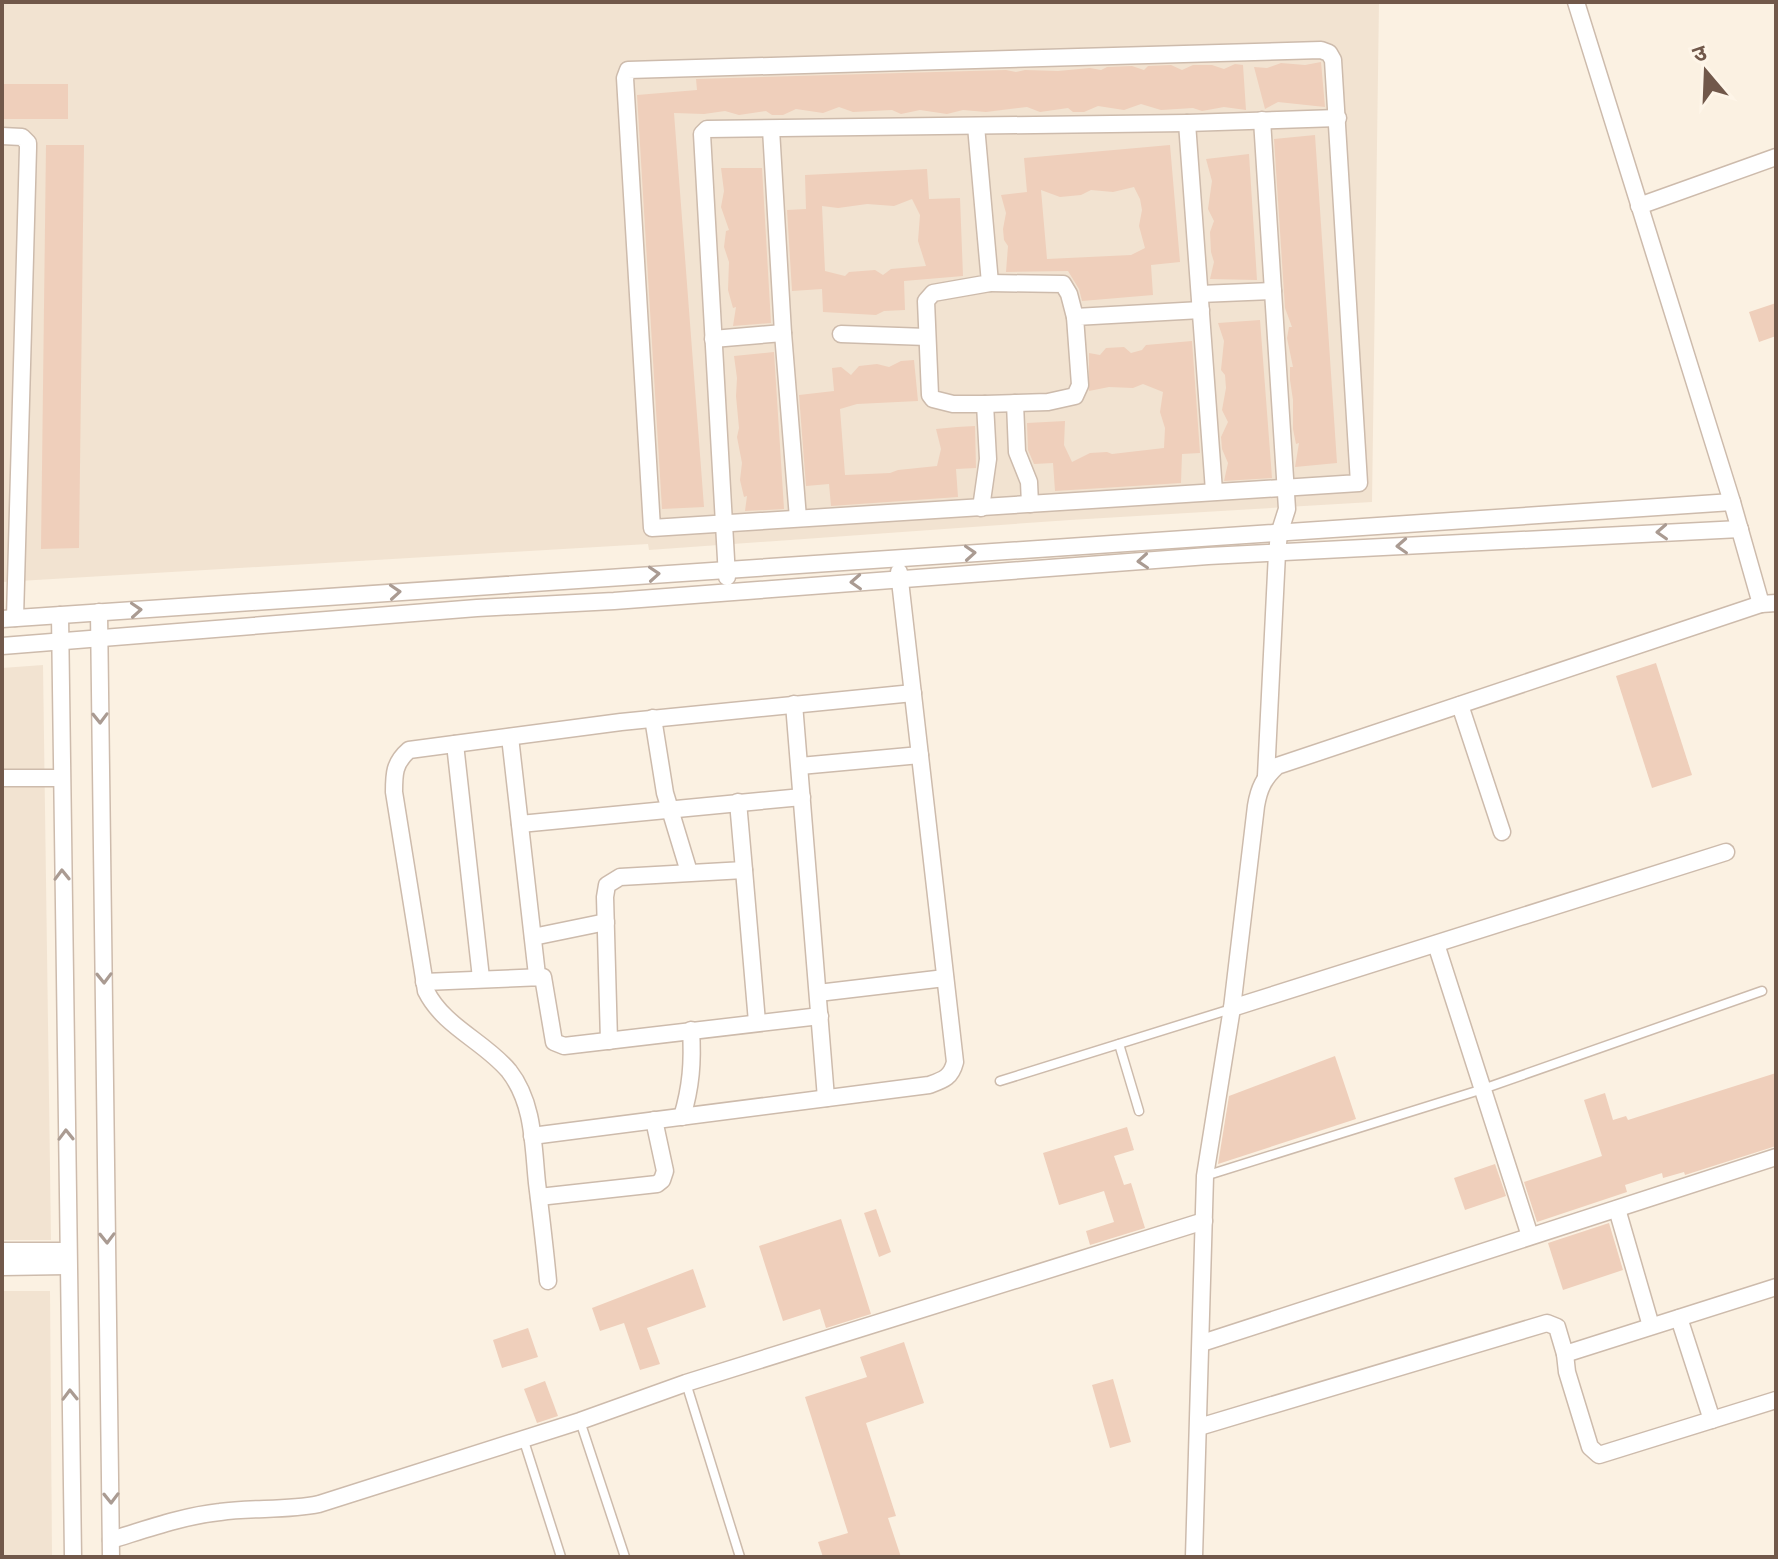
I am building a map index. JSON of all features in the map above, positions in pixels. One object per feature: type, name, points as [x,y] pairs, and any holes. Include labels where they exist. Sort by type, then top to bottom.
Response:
[{"type":"street","points":[[1194,1557],[1205,1176],[1232,1008],[1256,806],[1259,788],[1266,776],[1277,766],[1772,605],[1740,529],[1576,2]]},
{"type":"street","points":[[1321,50],[1329,53],[1333,60],[1338,118],[1359,483],[724,524],[651,526],[625,78],[628,70],[1321,50]]},
{"type":"street","points":[[729,592],[702,134],[707,129],[1338,118]]},
{"type":"street","points":[[1262,120],[1287,509],[1277,553],[1266,776]]},
{"type":"street","points":[[1187,123],[1214,491]]},
{"type":"street","points":[[976,126],[990,283]]},
{"type":"street","points":[[771,129],[798,518]]},
{"type":"street","points":[[2,136],[22,137],[28,143],[9,619],[1732,502]]},
{"type":"street","points":[[1639,206],[1776,157]]},
{"type":"street","points":[[990,283],[1063,284],[1075,317],[1079,391],[1069,399],[953,404],[933,399],[930,395],[928,297],[990,283]]},
{"type":"street","points":[[1075,317],[1273,291]]},
{"type":"street","points":[[713,339],[783,333]]},
{"type":"street","points":[[841,334],[927,337]]},
{"type":"street","points":[[1015,403],[1017,452],[1029,482],[1030,504]]},
{"type":"street","points":[[981,508],[988,459],[985,404]]},
{"type":"street","points":[[2,646],[61,644],[430,612],[1277,553],[1740,529]]},
{"type":"street","points":[[532,1136],[929,1085],[953,1073],[955,1062],[898,558]]},
{"type":"street","points":[[99,612],[111,1557]]},
{"type":"street","points":[[60,615],[73,1557]]},
{"type":"street","points":[[548,1281],[530,1117],[521,1089],[508,1070],[440,1013],[424,982],[394,792],[394,769],[400,758],[409,750],[653,718],[913,693]]},
{"type":"street","points":[[794,704],[826,1098]]},
{"type":"street","points":[[1460,705],[1502,832]]},
{"type":"street","points":[[653,718],[669,808],[689,872]]},
{"type":"street","points":[[510,737],[537,975]]},
{"type":"street","points":[[455,744],[481,978]]},
{"type":"street","points":[[800,766],[920,755]]},
{"type":"street","points":[[2,778],[61,778]]},
{"type":"street","points":[[520,824],[802,797]]},
{"type":"street","points":[[738,802],[757,1022]]},
{"type":"street","points":[[1232,1008],[1726,852]]},
{"type":"street","points":[[609,1041],[606,891],[613,879],[744,870]]},
{"type":"street","points":[[533,937],[606,922]]},
{"type":"street","points":[[1436,944],[1530,1236]]},
{"type":"street","points":[[424,982],[543,977],[554,1042],[564,1046],[820,1016]]},
{"type":"street","points":[[818,993],[945,978]]},
{"type":"street","points":[[682,1117],[691,1087],[691,1030]]},
{"type":"street","points":[[539,1197],[657,1184],[665,1171],[654,1120]]},
{"type":"street","points":[[1202,1343],[1776,1157]]},
{"type":"street","points":[[1617,1209],[1651,1326]]},
{"type":"street","points":[[111,1540],[218,1512],[298,1509],[319,1504],[580,1421],[686,1383],[1204,1221]]},
{"type":"street","points":[[2,1251],[67,1258]]},
{"type":"street","points":[[2,1267],[67,1258]]},
{"type":"street","points":[[1565,1354],[1776,1287]]},
{"type":"street","points":[[1679,1318],[1712,1420]]},
{"type":"street","points":[[1199,1427],[1551,1322],[1557,1327],[1567,1372],[1593,1452],[1607,1454],[1776,1400]]},
{"type":"lane","points":[[1205,1176],[1483,1089],[1762,991]]},
{"type":"lane","points":[[1000,1081],[1232,1008]]},
{"type":"lane","points":[[1119,1044],[1139,1111]]},
{"type":"lane","points":[[686,1383],[740,1557]]},
{"type":"lane","points":[[580,1421],[625,1557]]},
{"type":"lane","points":[[522,1437],[561,1557]]},
{"type":"shaded area","points":[[2,2],[1379,2],[1372,502],[649,550],[648,544],[2,582]]},
{"type":"shaded area","points":[[43,665],[51,1240],[2,1240],[2,668]]},
{"type":"shaded area","points":[[2,1291],[50,1291],[52,1557],[2,1557]]},
{"type":"building","points":[[1321,62],[1325,107],[1278,102],[1265,109],[1254,67]]},
{"type":"building","points":[[1235,64],[1243,65],[1246,110],[1224,107],[1202,111],[1193,108],[1161,110],[1141,104],[1124,110],[1098,106],[1084,112],[1073,112],[1068,108],[1040,112],[1027,107],[986,112],[963,110],[947,114],[920,110],[901,114],[892,110],[853,112],[839,107],[823,113],[796,109],[783,115],[772,115],[766,111],[739,115],[725,111],[674,113],[704,507],[662,509],[637,95],[697,90],[696,79],[1101,70],[1132,66],[1144,70],[1148,66],[1171,65],[1182,70],[1193,65],[1212,65],[1224,69]]},
{"type":"building","points":[[2,84],[68,84],[68,119],[2,119]]},
{"type":"building","points":[[1315,135],[1337,463],[1295,467],[1299,443],[1296,444],[1293,429],[1290,367],[1293,367],[1287,338],[1289,327],[1292,327],[1285,308],[1274,139]]},
{"type":"building","points":[[46,145],[84,145],[79,548],[41,549]]},
{"type":"building","points":[[1170,145],[1180,262],[1151,265],[1153,295],[1082,301],[1068,271],[1006,272],[1008,246],[1003,229],[1006,213],[1001,195],[1027,192],[1024,158]],"holes":[[[1134,187],[1142,210],[1139,226],[1145,248],[1131,255],[1047,259],[1041,190],[1060,197],[1081,195],[1091,190],[1113,192]]]},
{"type":"building","points":[[1249,154],[1257,280],[1210,279],[1214,262],[1210,232],[1214,221],[1208,209],[1212,181],[1206,159]]},
{"type":"building","points":[[721,168],[762,168],[771,323],[733,326],[736,307],[733,308],[728,290],[729,262],[724,247],[726,231],[729,230],[721,207],[724,191]]},
{"type":"building","points":[[927,169],[929,199],[960,198],[963,276],[904,281],[905,310],[884,311],[876,315],[823,312],[822,289],[792,291],[787,210],[806,209],[805,175]],"holes":[[[912,199],[920,215],[918,241],[926,266],[891,269],[883,275],[875,270],[849,272],[845,276],[825,271],[822,206],[894,206]]]},
{"type":"building","points":[[1776,303],[1776,336],[1759,342],[1749,312]]},
{"type":"building","points":[[1260,320],[1272,478],[1224,481],[1228,463],[1221,437],[1228,422],[1222,410],[1226,388],[1225,375],[1221,370],[1224,341],[1218,323]]},
{"type":"building","points":[[1192,341],[1200,453],[1182,454],[1181,483],[1055,491],[1053,463],[1034,464],[1028,450],[1027,423],[1065,421],[1064,445],[1072,462],[1090,453],[1112,454],[1164,448],[1165,428],[1160,412],[1163,392],[1143,384],[1133,388],[1109,387],[1089,391],[1089,353],[1100,355],[1106,348],[1124,347],[1131,353],[1142,350],[1146,345]]},
{"type":"building","points":[[774,352],[784,509],[745,511],[747,496],[744,497],[740,480],[742,463],[737,437],[734,356]]},
{"type":"building","points":[[914,360],[918,401],[857,404],[840,409],[845,475],[937,466],[941,449],[936,429],[975,426],[976,468],[956,469],[958,497],[831,506],[829,484],[806,486],[799,395],[834,391],[832,368],[841,367],[851,375],[859,366],[877,364],[889,367],[901,361]]},
{"type":"building","points":[[1656,663],[1692,775],[1652,788],[1616,676]]},
{"type":"building","points":[[1335,1056],[1356,1119],[1218,1164],[1229,1096]]},
{"type":"building","points":[[1776,1073],[1776,1146],[1685,1175],[1684,1172],[1663,1178],[1662,1173],[1625,1185],[1627,1192],[1537,1222],[1524,1182],[1602,1156],[1584,1100],[1605,1093],[1613,1120],[1626,1116],[1628,1120]]},
{"type":"building","points":[[1127,1127],[1134,1150],[1114,1156],[1124,1185],[1131,1183],[1145,1228],[1090,1245],[1086,1231],[1114,1222],[1104,1191],[1059,1205],[1043,1153]]},
{"type":"building","points":[[1495,1164],[1506,1196],[1465,1210],[1454,1178]]},
{"type":"building","points":[[876,1209],[891,1252],[879,1257],[864,1213]]},
{"type":"building","points":[[841,1219],[871,1314],[826,1328],[820,1309],[783,1321],[759,1246]]},
{"type":"building","points":[[1609,1223],[1623,1270],[1563,1290],[1548,1243]]},
{"type":"building","points":[[693,1269],[706,1307],[647,1328],[660,1364],[640,1370],[624,1323],[600,1331],[592,1308]]},
{"type":"building","points":[[528,1328],[538,1357],[502,1368],[493,1340]]},
{"type":"building","points":[[904,1342],[924,1403],[866,1423],[896,1516],[888,1518],[901,1557],[823,1557],[818,1542],[848,1533],[805,1397],[867,1377],[860,1357]]},
{"type":"building","points":[[1113,1379],[1131,1442],[1110,1448],[1092,1385]]},
{"type":"building","points":[[545,1381],[558,1416],[537,1423],[524,1389]]}]
